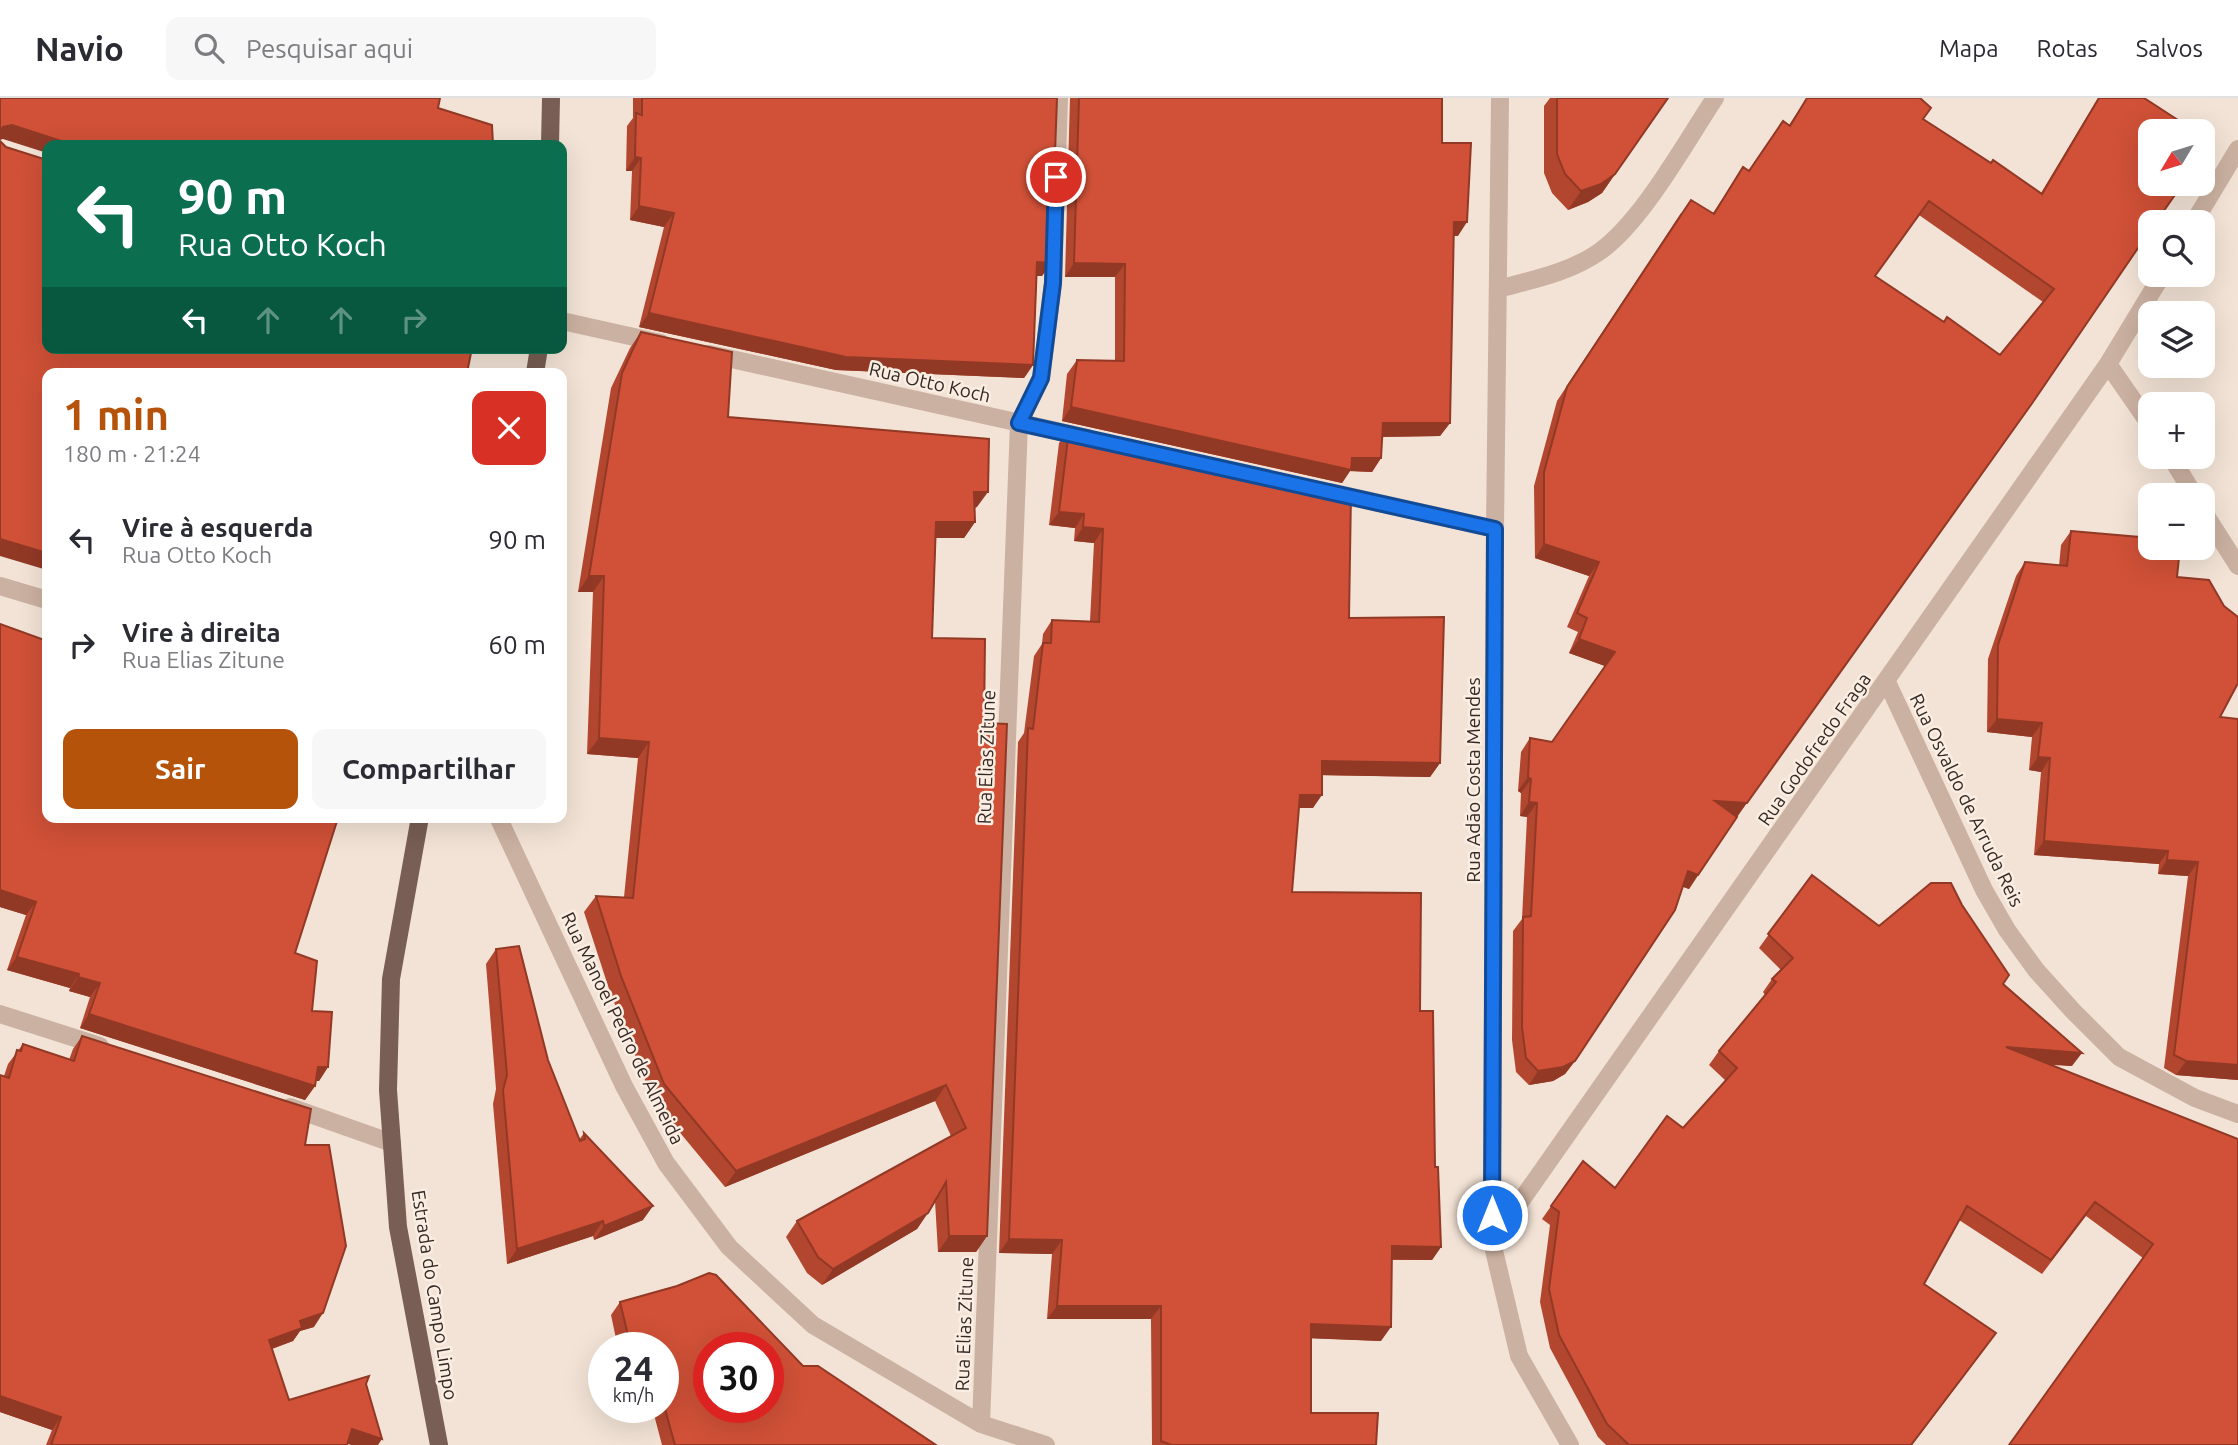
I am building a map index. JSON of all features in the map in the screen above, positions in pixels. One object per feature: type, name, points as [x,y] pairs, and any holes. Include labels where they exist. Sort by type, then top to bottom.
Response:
[{"type":"main road","points":[[550,140],[551,98]]},
{"type":"main road","name":"Estrada do Campo Limpo","points":[[418,823],[391,979],[388,1090],[398,1227],[439,1445]]},
{"type":"street","name":"Rua Elias Zitune","points":[[981,1424],[1019,423],[1041,378],[1053,283],[1059,98]]},
{"type":"street","name":"Rua Adão Costa Mendes","points":[[1500,98],[1492,1242],[1519,1356],[1570,1445]]},
{"type":"street","points":[[1498,289],[1554,274],[1599,253],[1636,218],[1715,98]]},
{"type":"street","points":[[2201,210],[2238,149]]},
{"type":"street","name":"Rua Godofredo Fraga","points":[[1492,1242],[2108,364],[2155,287]]},
{"type":"street","name":"Rua Otto Koch","points":[[567,322],[1101,441]]},
{"type":"street","points":[[2108,364],[2138,407]]},
{"type":"street","points":[[1318,489],[1495,529]]},
{"type":"street","points":[[2215,530],[2238,566]]},
{"type":"street","points":[[0,586],[42,599]]},
{"type":"street","name":"Rua Osvaldo de Arruda Reis","points":[[1887,681],[1984,890],[2007,930],[2036,970],[2119,1056],[2195,1098],[2238,1114]]},
{"type":"street","name":"Rua Manoel Pedro de Almeida","points":[[501,823],[624,1086],[666,1163],[729,1247],[813,1325],[981,1424],[1046,1445]]},
{"type":"street","points":[[0,1014],[117,1051]]},
{"type":"street","points":[[273,1101],[392,1143]]},
{"type":"building","points":[[0,98],[440,98],[438,108],[492,125],[493,140],[58,140],[12,125],[3,127],[0,131]]},
{"type":"building","points":[[642,98],[1057,98],[1051,263],[1037,262],[1033,365],[846,357],[649,313],[674,213],[639,206],[641,158],[635,157],[636,113],[642,115]]},
{"type":"building","points":[[1079,98],[1442,98],[1442,143],[1471,143],[1467,222],[1454,222],[1450,423],[1383,423],[1381,458],[1352,458],[1351,470],[1071,407],[1077,360],[1124,361],[1125,264],[1074,263]]},
{"type":"building","points":[[1557,98],[1668,98],[1615,174],[1601,184],[1581,191],[1565,174],[1557,154]]},
{"type":"building","points":[[1807,98],[1920,98],[1931,108],[1923,119],[1991,163],[1993,160],[2042,194],[2099,98],[2144,98],[2176,119],[2138,119],[2138,196],[2174,196],[2164,210],[2138,210],[2138,248],[2033,402],[1747,803],[1715,801],[1737,817],[1698,875],[1688,871],[1675,910],[1575,1061],[1563,1067],[1538,1071],[1526,1058],[1522,1027],[1523,917],[1531,916],[1537,803],[1529,802],[1530,738],[1552,742],[1615,652],[1579,639],[1587,618],[1577,613],[1599,562],[1544,544],[1544,472],[1567,387],[1691,200],[1714,214],[1743,167],[1749,171],[1783,121],[1790,126]],"holes":[[[1929,201],[2054,289],[2000,355],[1947,317],[1944,322],[1875,276]]]},
{"type":"building","points":[[0,141],[6,147],[42,158],[42,354],[471,354],[468,368],[42,368],[42,552],[0,539]]},
{"type":"building","points":[[641,332],[732,352],[728,417],[989,439],[988,492],[974,492],[975,522],[936,522],[932,638],[985,639],[984,723],[1007,724],[987,1236],[949,1236],[946,1182],[928,1213],[833,1269],[818,1257],[797,1221],[966,1128],[946,1085],[736,1171],[664,1084],[621,976],[596,896],[633,898],[649,742],[599,738],[604,576],[589,576],[622,373]]},
{"type":"building","points":[[1069,430],[1351,493],[1349,618],[1444,617],[1440,763],[1322,761],[1322,795],[1300,795],[1292,892],[1421,893],[1420,1011],[1433,1011],[1435,1167],[1438,1167],[1441,1247],[1392,1246],[1391,1327],[1311,1324],[1311,1413],[1378,1413],[1376,1445],[1171,1445],[1161,1441],[1161,1306],[1057,1306],[1062,1240],[1009,1239],[1028,728],[1033,729],[1043,643],[1051,643],[1052,620],[1099,622],[1103,529],[1083,527],[1084,514],[1059,512]]},
{"type":"building","points":[[2071,531],[2138,537],[2138,560],[2179,560],[2177,577],[2209,580],[2224,606],[2238,617],[2238,683],[2220,717],[2238,719],[2238,1065],[2186,1061],[2174,1055],[2198,862],[2167,860],[2168,851],[2044,841],[2050,758],[2038,757],[2042,723],[1997,719],[1998,645],[2025,562],[2067,566]]},
{"type":"building","points":[[0,624],[42,639],[42,823],[336,823],[295,953],[317,961],[312,1011],[332,1012],[328,1067],[318,1067],[315,1086],[89,1014],[100,983],[78,977],[79,974],[17,957],[36,902],[0,890]]},
{"type":"building","points":[[1812,875],[1879,926],[1931,883],[1951,883],[1962,905],[2009,975],[2003,984],[2082,1053],[2006,1047],[2238,1139],[2238,1445],[2009,1445],[2153,1244],[2095,1202],[2051,1260],[1967,1206],[1924,1284],[1996,1333],[1911,1445],[1629,1445],[1607,1424],[1559,1335],[1549,1289],[1559,1212],[1551,1206],[1583,1161],[1615,1188],[1667,1116],[1683,1128],[1737,1068],[1719,1051],[1776,982],[1772,979],[1793,958],[1768,934]]},
{"type":"building","points":[[519,946],[548,1060],[580,1141],[585,1139],[584,1133],[653,1206],[604,1226],[603,1221],[517,1249],[503,1090],[507,1075],[496,949]]},
{"type":"building","points":[[82,1036],[311,1109],[305,1145],[329,1145],[346,1246],[323,1313],[300,1321],[302,1328],[269,1340],[289,1400],[369,1376],[366,1384],[382,1439],[352,1429],[347,1445],[51,1445],[61,1417],[0,1396],[0,1075],[9,1078],[17,1050],[21,1051],[23,1044],[74,1061]]},
{"type":"building","points":[[709,1273],[716,1275],[770,1332],[693,1332],[693,1423],[784,1423],[784,1346],[803,1366],[818,1366],[936,1445],[675,1445],[669,1423],[679,1423],[679,1332],[627,1332],[620,1302],[677,1286]]},
{"type":"route","points":[[1056,177],[1053,283],[1041,378],[1019,423],[1495,529],[1492,1215]]}]
